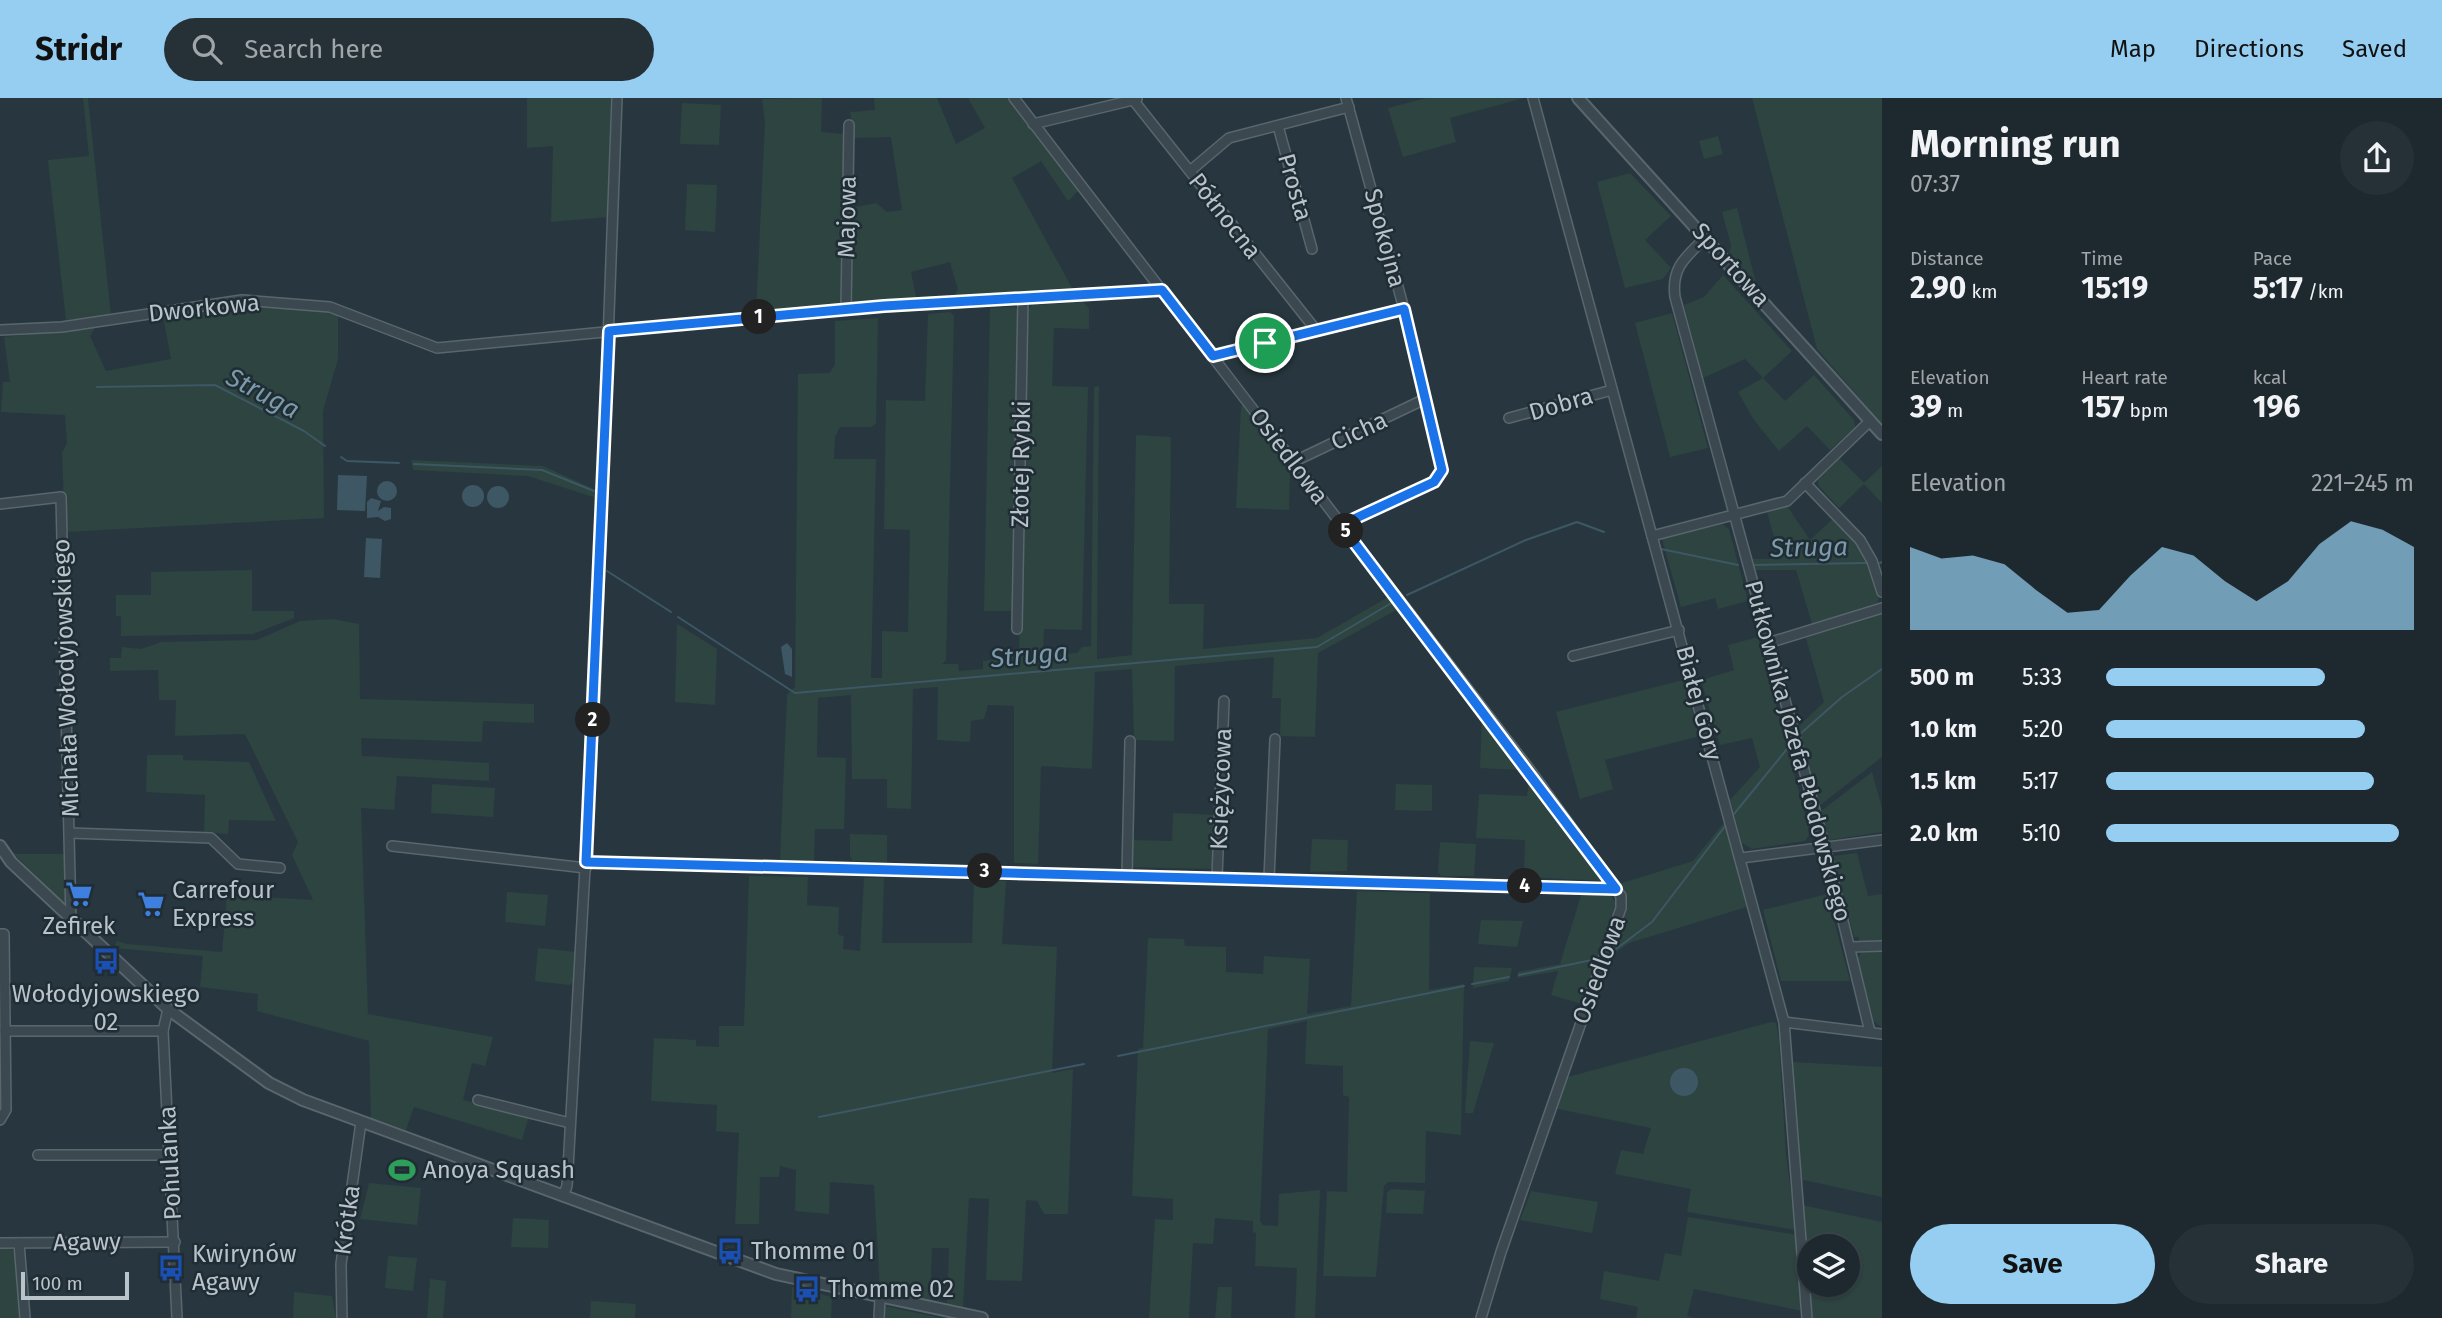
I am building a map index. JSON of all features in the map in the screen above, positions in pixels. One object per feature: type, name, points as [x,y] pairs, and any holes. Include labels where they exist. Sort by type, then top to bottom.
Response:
[{"type":"street","points":[[563,1196],[568,1186],[586,865],[617,98]]},
{"type":"street","name":"Osiedlowa","points":[[1014,98],[1213,356],[1621,896],[1621,908],[1501,1252],[1481,1318]]},
{"type":"street","name":"Białej Góry","points":[[1533,98],[1784,1022],[1807,1318]]},
{"type":"street","name":"Sportowa","points":[[1578,98],[1882,434]]},
{"type":"street","points":[[1033,124],[1136,99]]},
{"type":"street","name":"Północna","points":[[1136,99],[1316,331]]},
{"type":"street","points":[[1190,172],[1229,138],[1278,126],[1347,103]]},
{"type":"street","name":"Spokojna","points":[[1341,525],[1438,478],[1442,470],[1404,309],[1347,103]]},
{"type":"street","name":"Majowa","points":[[846,309],[849,125]]},
{"type":"street","name":"Prosta","points":[[1278,126],[1312,249]]},
{"type":"street","name":"Pułkownika Józefa Płodowskiego","points":[[1706,237],[1679,266],[1673,280],[1732,516],[1852,947],[1870,1032]]},
{"type":"street","name":"Dworkowa","points":[[0,330],[62,327],[242,300],[330,307],[437,348],[846,309],[1162,290]]},
{"type":"street","name":"Złotej Rybki","points":[[1017,629],[1023,298]]},
{"type":"street","points":[[1213,356],[1404,309]]},
{"type":"street","name":"Dobra","points":[[1510,418],[1612,390]]},
{"type":"street","name":"Cicha","points":[[1293,462],[1425,399]]},
{"type":"street","points":[[1652,536],[1787,501],[1870,421]]},
{"type":"street","points":[[1805,483],[1867,551],[1882,592]]},
{"type":"street","name":"Michała Wołodyjowskiego","points":[[0,504],[61,497],[71,920]]},
{"type":"street","points":[[1768,643],[1882,608]]},
{"type":"street","points":[[1573,656],[1679,630]]},
{"type":"street","name":"Księżycowa","points":[[1217,877],[1224,701]]},
{"type":"street","points":[[1269,879],[1275,739]]},
{"type":"street","points":[[1127,874],[1130,741]]},
{"type":"street","points":[[70,833],[211,838],[238,864],[280,868]]},
{"type":"street","points":[[1741,858],[1882,840]]},
{"type":"street","points":[[0,846],[11,862],[168,1009],[269,1083],[303,1100],[776,1274],[982,1318]]},
{"type":"street","points":[[391,846],[586,865],[1127,874],[1616,889]]},
{"type":"street","points":[[1,1119],[6,1110],[2,933]]},
{"type":"street","points":[[1852,947],[1882,946]]},
{"type":"street","name":"Pohulanka","points":[[168,1009],[163,1031],[177,1318]]},
{"type":"street","points":[[1784,1022],[1882,1034]]},
{"type":"street","points":[[5,1031],[163,1031]]},
{"type":"street","points":[[478,1100],[570,1123]]},
{"type":"street","name":"Krótka","points":[[342,1318],[341,1264],[361,1122]]},
{"type":"street","points":[[38,1155],[170,1155]]},
{"type":"street","name":"Agawy","points":[[0,1243],[175,1242]]},
{"type":"street","points":[[19,1243],[25,1318]]},
{"type":"street","points":[[879,1318],[880,1298]]},
{"type":"green space","points":[[83,98],[88,98],[111,316],[66,320],[48,160],[89,156]]},
{"type":"green space","points":[[527,98],[611,98],[607,217],[551,222],[553,146],[527,148]]},
{"type":"green space","points":[[822,98],[821,132],[845,134],[841,263],[844,306],[756,314],[765,122],[762,99]]},
{"type":"green space","points":[[874,98],[937,98],[956,144],[985,128],[968,98],[1010,98],[1080,189],[1068,201],[1041,161],[1012,178],[1072,288],[954,296],[958,290],[950,262],[911,272],[917,301],[849,306],[852,203],[856,207],[876,203],[887,212],[902,210],[891,137],[854,138],[850,112],[875,110]]},
{"type":"green space","points":[[1426,98],[1524,98],[1450,118],[1456,142],[1403,157],[1388,108]]},
{"type":"green space","points":[[1752,98],[1882,98],[1882,424],[1817,349]]},
{"type":"green space","points":[[682,103],[721,105],[719,145],[680,144]]},
{"type":"green space","points":[[1718,136],[1723,154],[1704,159],[1699,141]]},
{"type":"green space","points":[[1630,173],[1671,216],[1645,240],[1671,268],[1663,279],[1625,288],[1597,182]]},
{"type":"green space","points":[[687,184],[717,185],[715,232],[685,230]]},
{"type":"green space","points":[[1737,208],[1757,287],[1729,255],[1731,245],[1722,212]]},
{"type":"green space","points":[[1723,275],[1792,351],[1763,378],[1745,359],[1703,378],[1684,305],[1704,297]]},
{"type":"green space","points":[[1083,302],[1089,308],[1089,329],[1054,328],[1052,386],[1088,387],[1082,630],[1044,629],[1043,656],[1077,653],[1082,647],[1091,646],[1094,387],[1099,386],[1097,659],[1132,655],[1136,435],[1171,437],[1169,604],[1204,604],[1203,649],[1317,638],[1390,596],[1400,608],[1318,653],[1315,737],[1280,736],[1281,698],[1272,698],[1274,657],[1175,666],[1174,741],[1134,740],[1132,669],[1095,672],[1092,769],[1041,766],[1038,864],[1014,863],[1014,706],[988,705],[984,719],[971,721],[970,742],[937,740],[938,687],[913,689],[911,809],[887,808],[887,779],[852,779],[851,695],[818,698],[817,757],[846,758],[844,829],[815,829],[814,861],[780,860],[787,695],[795,687],[798,374],[829,373],[835,365],[835,321],[878,318],[876,423],[872,427],[840,427],[835,437],[834,459],[876,459],[871,678],[882,678],[882,631],[908,632],[910,530],[884,529],[886,400],[925,401],[928,314],[950,312],[954,316],[946,660],[942,664],[958,664],[959,671],[983,669],[983,661],[1009,658],[1010,653],[1019,654],[1028,310],[1032,305]]},
{"type":"green space","points":[[283,305],[338,315],[338,359],[323,411],[324,518],[65,532],[62,453],[67,443],[65,415],[1,412],[3,382],[10,382],[4,337],[96,326],[90,336],[106,371],[171,359],[163,316]]},
{"type":"green space","points":[[1015,307],[1020,311],[1014,611],[984,611],[990,308]]},
{"type":"green space","points":[[1672,313],[1708,448],[1670,457],[1635,323]]},
{"type":"green space","points":[[1814,375],[1854,420],[1855,427],[1830,450],[1807,426],[1779,451],[1754,420],[1738,392],[1763,378],[1785,401]]},
{"type":"green space","points":[[1244,402],[1290,463],[1289,510],[1236,508],[1241,407]]},
{"type":"green space","points":[[1838,457],[1864,483],[1882,466],[1882,503],[1864,484],[1839,508],[1818,485],[1818,477]]},
{"type":"green space","points":[[411,460],[543,466],[596,490],[596,498],[528,476],[413,470]]},
{"type":"green space","points":[[1787,506],[1810,540],[1834,518],[1860,546],[1880,596],[1877,603],[1812,624],[1796,570],[1753,570],[1751,559],[1780,559],[1767,512]]},
{"type":"green space","points":[[1722,524],[1729,529],[1748,601],[1718,609],[1715,598],[1681,607],[1662,539]]},
{"type":"green space","points":[[252,570],[252,611],[294,611],[294,618],[253,634],[121,636],[121,616],[116,616],[116,595],[151,595],[151,572]]},
{"type":"green space","points":[[1882,613],[1882,757],[1819,806],[1796,729],[1824,702],[1806,638]]},
{"type":"green space","points":[[333,619],[359,624],[360,699],[534,704],[534,723],[483,721],[482,742],[361,738],[362,756],[489,763],[489,781],[397,776],[394,810],[361,808],[368,1014],[493,1037],[485,1066],[472,1063],[463,1100],[529,1116],[522,1140],[414,1107],[406,1130],[371,1120],[369,1041],[257,1011],[258,994],[200,987],[203,956],[114,948],[117,941],[222,952],[227,895],[313,900],[292,855],[298,842],[245,734],[175,736],[176,700],[159,700],[158,670],[110,671],[110,658],[121,658],[122,647],[141,649],[161,642],[257,640],[300,621]]},
{"type":"green space","points":[[677,624],[717,649],[715,705],[675,702]]},
{"type":"green space","points":[[1758,637],[1810,834],[1805,841],[1752,849],[1742,843],[1730,800],[1760,767],[1752,738],[1720,745],[1701,680],[1734,670],[1728,645]]},
{"type":"green space","points":[[1683,680],[1700,736],[1605,760],[1613,789],[1580,799],[1556,712]]},
{"type":"green space","points":[[1482,717],[1521,770],[1480,768]]},
{"type":"green space","points":[[147,755],[183,755],[183,760],[249,762],[276,821],[229,820],[228,834],[204,832],[205,795],[146,792]]},
{"type":"green space","points":[[1872,772],[1882,808],[1882,832],[1829,840],[1820,812]]},
{"type":"green space","points":[[1529,780],[1606,881],[1524,877],[1525,840],[1476,838],[1479,794],[1527,796]]},
{"type":"green space","points":[[432,784],[495,788],[493,817],[431,813]]},
{"type":"green space","points":[[1396,784],[1432,785],[1432,811],[1395,810]]},
{"type":"green space","points":[[1173,813],[1216,815],[1214,869],[1131,867],[1131,840],[1172,841]]},
{"type":"green space","points":[[1727,819],[1750,906],[1629,943],[1605,960],[1627,901],[1619,884],[1693,861]]},
{"type":"green space","points":[[850,834],[887,835],[887,862],[853,861],[850,857]]},
{"type":"green space","points":[[1312,839],[1348,840],[1347,871],[1310,872]]},
{"type":"green space","points":[[1440,842],[1476,844],[1474,876],[1441,876],[1438,872]]},
{"type":"green space","points":[[1857,853],[1868,896],[1882,894],[1882,940],[1859,942],[1859,937],[1854,937],[1833,856]]},
{"type":"green space","points":[[14,854],[67,854],[67,906]]},
{"type":"green space","points":[[749,876],[808,877],[807,905],[839,907],[838,935],[844,936],[843,949],[860,951],[864,878],[884,878],[882,943],[972,943],[974,880],[1006,881],[1002,944],[1057,947],[1052,1073],[1073,1069],[1068,1214],[1044,1214],[1037,1201],[1026,1200],[1022,1281],[986,1280],[989,1199],[969,1198],[963,1307],[947,1304],[949,1248],[932,1248],[930,1301],[880,1291],[874,1185],[830,1182],[829,1214],[795,1211],[796,1170],[780,1166],[779,1177],[760,1177],[759,1224],[735,1224],[739,1133],[716,1131],[717,1105],[651,1101],[654,1038],[696,1040],[696,1046],[719,1047],[719,1026],[744,1026]]},
{"type":"green space","points":[[1357,891],[1430,893],[1429,990],[1464,984],[1461,1135],[1426,1131],[1425,1183],[1388,1182],[1384,1186],[1376,1277],[1323,1276],[1327,1191],[1347,1192],[1349,1097],[1343,1095],[1343,1066],[1305,1064],[1307,1021],[1268,1029],[1260,1221],[1263,1225],[1278,1226],[1279,1194],[1320,1190],[1315,1318],[1295,1318],[1297,1268],[1255,1266],[1256,1233],[1253,1232],[1253,1221],[1215,1218],[1213,1244],[1193,1243],[1189,1318],[1149,1318],[1155,1219],[1173,1220],[1173,1199],[1132,1196],[1138,1049],[1143,1048],[1148,938],[1184,939],[1185,946],[1226,947],[1226,972],[1263,974],[1264,956],[1310,959],[1307,1014],[1351,1006]]},
{"type":"green space","points":[[507,892],[548,895],[545,926],[505,922]]},
{"type":"green space","points":[[1582,892],[1609,893],[1616,903],[1582,1004],[1551,995],[1558,971],[1517,978],[1518,972],[1560,964]]},
{"type":"green space","points":[[1827,894],[1850,981],[1781,981],[1763,910]]},
{"type":"green space","points":[[1481,920],[1523,921],[1517,947],[1478,944]]},
{"type":"green space","points":[[538,948],[577,952],[575,981],[569,985],[535,981]]},
{"type":"green space","points":[[1882,951],[1882,1028],[1874,1021],[1857,958],[1861,953]]},
{"type":"green space","points":[[1474,967],[1512,968],[1509,981],[1473,988]]},
{"type":"green space","points":[[1771,1022],[1776,1023],[1779,1040],[1786,1155],[1796,1230],[1687,1212],[1691,1189],[1615,1174],[1621,1150],[1643,1154],[1651,1128],[1553,1108],[1564,1078]]},
{"type":"green space","points":[[1470,1041],[1494,1043],[1473,1113],[1465,1113]]},
{"type":"green space","points":[[1793,1062],[1882,1067],[1882,1197],[1799,1179]]},
{"type":"green space","points":[[369,1183],[421,1188],[417,1225],[360,1219]]},
{"type":"green space","points":[[1391,1189],[1425,1191],[1423,1214],[1386,1213],[1387,1193]]},
{"type":"green space","points":[[1531,1191],[1598,1202],[1592,1233],[1520,1220]]},
{"type":"green space","points":[[1802,1205],[1882,1222],[1882,1318],[1811,1318],[1809,1297],[1860,1297],[1860,1234],[1804,1234]]},
{"type":"green space","points":[[1688,1217],[1797,1235],[1797,1297],[1802,1297],[1803,1311],[1694,1289],[1687,1316],[1693,1318],[1636,1318],[1638,1307],[1600,1299],[1604,1271],[1659,1281],[1665,1253],[1681,1256]]},
{"type":"green space","points":[[513,1218],[549,1220],[548,1248],[511,1247]]},
{"type":"green space","points":[[0,1249],[11,1249],[16,1253],[19,1318],[0,1318]]},
{"type":"green space","points":[[388,1256],[417,1258],[413,1291],[385,1288]]},
{"type":"green space","points":[[430,1279],[446,1281],[443,1318],[427,1318]]},
{"type":"green space","points":[[792,1287],[832,1297],[831,1318],[791,1318]]},
{"type":"green space","points":[[1218,1287],[1232,1287],[1231,1318],[1215,1318]]},
{"type":"green space","points":[[294,1292],[332,1296],[336,1318],[293,1318]]},
{"type":"green space","points":[[591,1301],[636,1304],[635,1318],[590,1318]]},
{"type":"green space","points":[[885,1306],[941,1318],[885,1318]]},
{"type":"water","points":[[338,475],[367,476],[365,511],[337,510]]},
{"type":"water","points":[[383,481],[391,481],[397,491],[391,501],[383,501],[377,495],[377,487]]},
{"type":"water","points":[[473,485],[481,488],[484,496],[481,504],[473,507],[465,504],[462,496],[465,488]]},
{"type":"water","points":[[498,486],[506,489],[509,497],[506,505],[498,508],[490,505],[487,497],[490,489]]},
{"type":"water","points":[[371,498],[381,501],[378,511],[384,507],[391,508],[391,519],[385,521],[378,517],[367,518],[367,502]]},
{"type":"water","points":[[366,538],[382,539],[380,578],[364,577]]},
{"type":"water","points":[[787,643],[792,649],[792,677],[785,674],[781,647]]},
{"type":"water","points":[[1684,1068],[1694,1072],[1698,1082],[1694,1092],[1684,1096],[1674,1092],[1670,1082],[1674,1072]]},
{"type":"waterway","name":"Struga","points":[[97,387],[215,385],[304,431],[325,446]]},
{"type":"waterway","name":"Struga","points":[[341,457],[347,461],[399,463]]},
{"type":"waterway","name":"Struga","points":[[414,464],[542,470],[594,491]]},
{"type":"waterway","name":"Struga","points":[[1407,595],[1526,540],[1577,522],[1604,532]]},
{"type":"waterway","name":"Struga","points":[[1661,549],[1738,565]]},
{"type":"waterway","name":"Struga","points":[[1753,565],[1866,563]]},
{"type":"waterway","name":"Struga","points":[[607,571],[671,612]]},
{"type":"waterway","name":"Struga","points":[[678,617],[795,693],[1317,647],[1393,602]]},
{"type":"waterway","points":[[1800,734],[1842,697],[1882,669]]},
{"type":"waterway","points":[[1734,814],[1787,749]]},
{"type":"waterway","points":[[1608,955],[1652,922],[1726,825]]},
{"type":"waterway","points":[[1519,975],[1597,959]]},
{"type":"waterway","points":[[1472,984],[1509,977]]},
{"type":"waterway","points":[[1118,1056],[1464,986]]},
{"type":"waterway","points":[[819,1117],[1084,1064]]},
{"type":"place","name":"Zefirek","points":[[79,894]]},
{"type":"place","name":"Carrefour Express","points":[[151,904]]},
{"type":"place","name":"Wołodyjowskiego 02","points":[[106,961]]},
{"type":"place","name":"Anoya Squash","points":[[402,1170]]},
{"type":"place","name":"Thomme 01","points":[[730,1251]]},
{"type":"place","name":"Kwirynów Agawy","points":[[171,1268]]},
{"type":"place","name":"Thomme 02","points":[[807,1289]]},
{"type":"route","points":[[1162,290],[1213,356],[1265,343],[1404,309],[1442,470],[1434,482],[1341,525],[1530,770],[1616,889],[586,862],[609,331],[884,306],[1162,290]]}]
